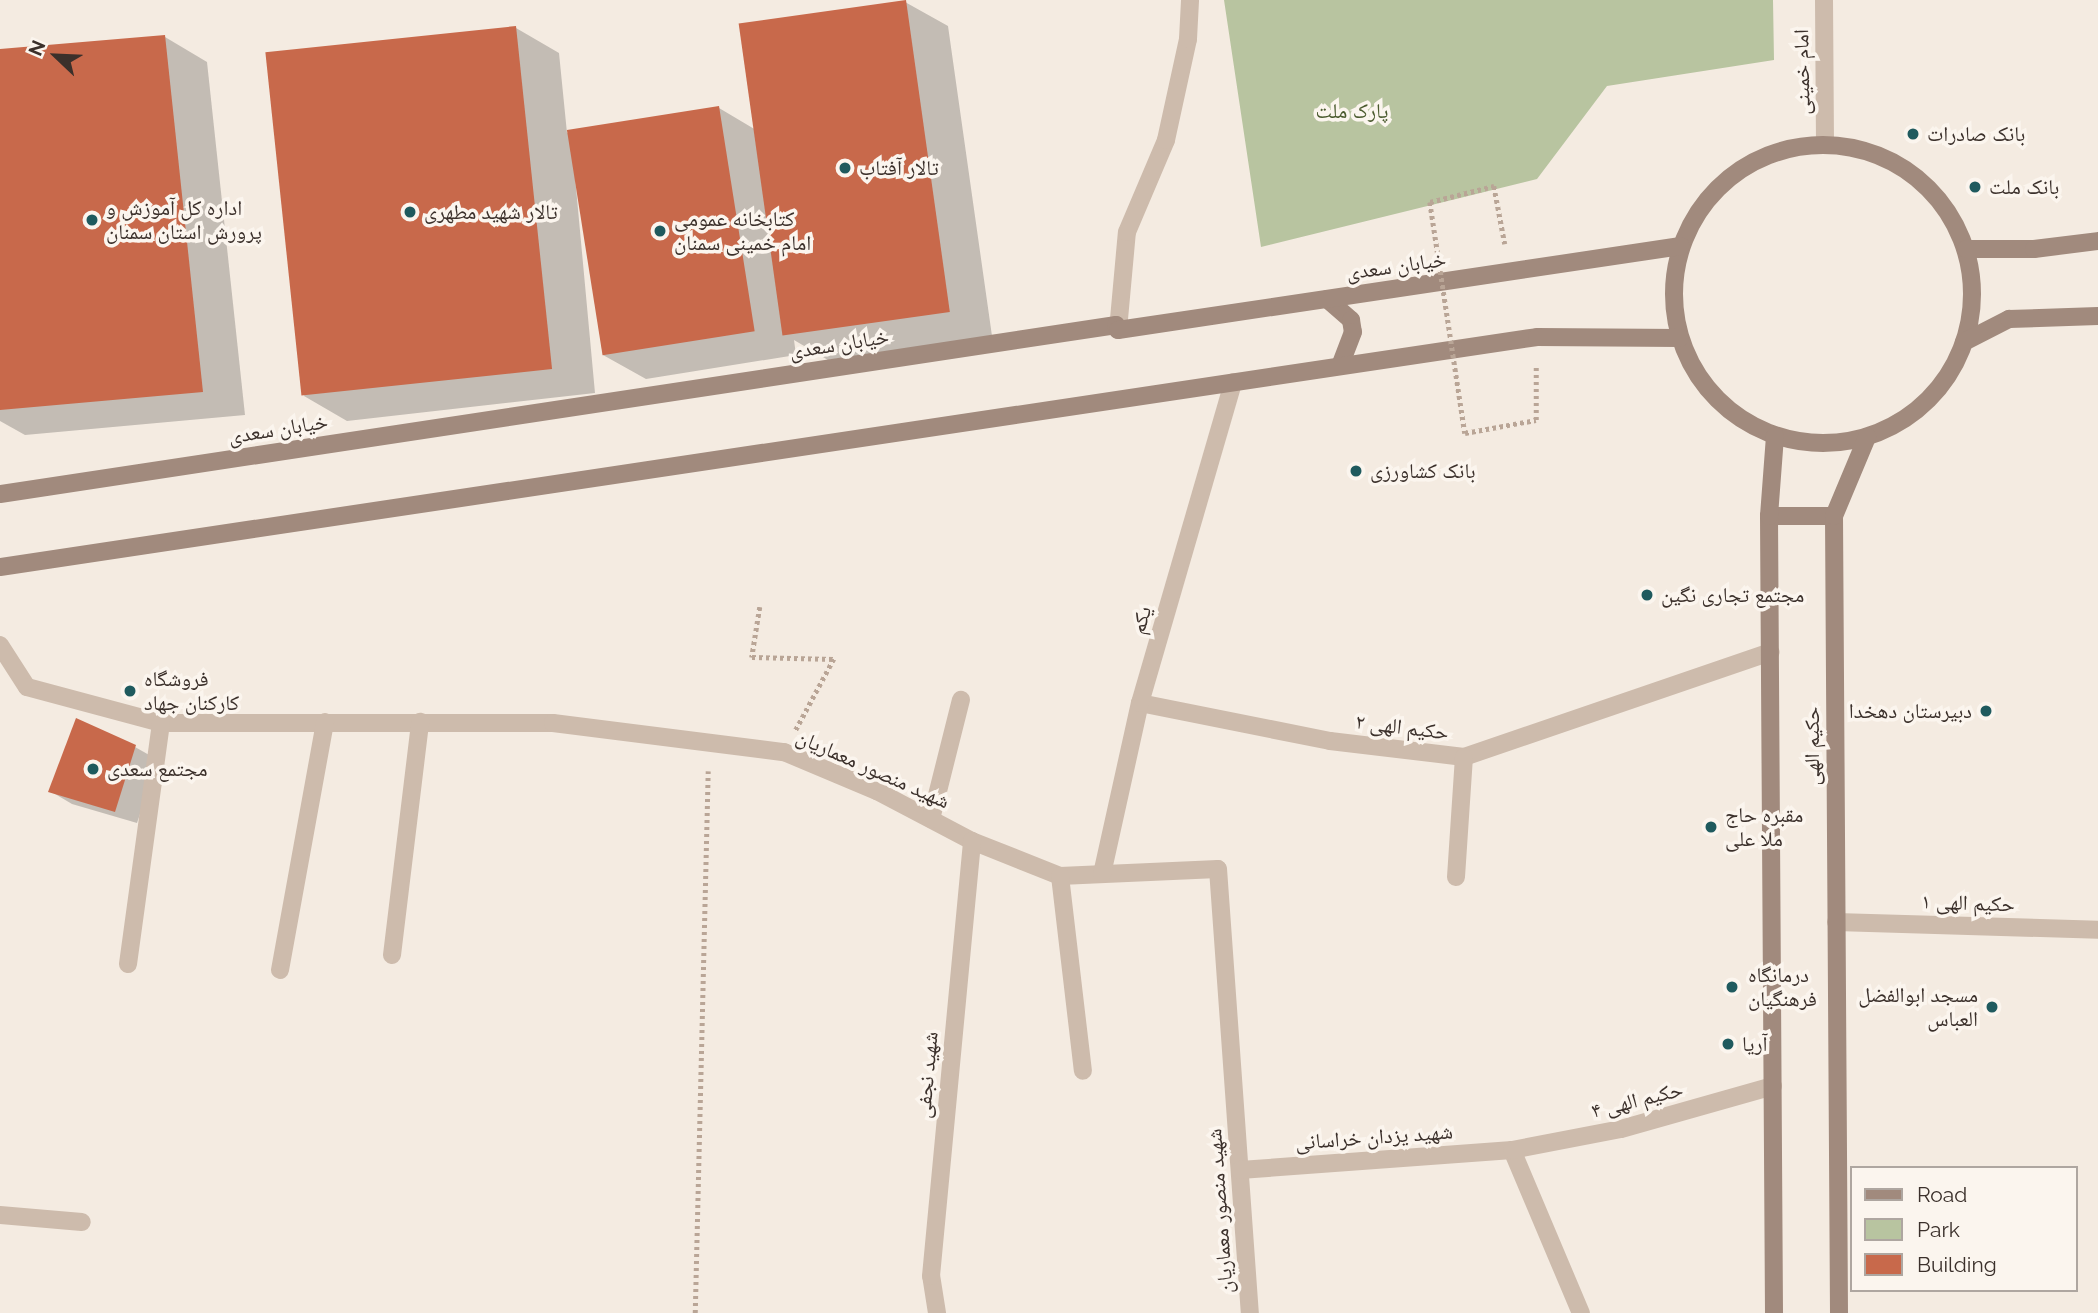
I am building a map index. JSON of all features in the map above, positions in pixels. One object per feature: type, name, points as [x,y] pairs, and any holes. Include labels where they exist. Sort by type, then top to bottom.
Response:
[{"type":"main road","points":[[1825,144],[1871,152],[1913,173],[1945,207],[1966,249],[1973,295],[1965,342],[1943,383],[1909,416],[1867,436],[1821,443],[1774,436],[1725,406],[1701,380],[1680,338],[1673,292],[1681,246],[1703,204],[1737,171],[1779,150],[1825,144]]},
{"type":"main road","points":[[1966,249],[2034,249],[2098,241]]},
{"type":"main road","name":"خیابان سعدی","points":[[0,494],[1116,325],[1118,330],[1681,246]]},
{"type":"main road","points":[[1327,299],[1351,320],[1353,332],[1340,366]]},
{"type":"main road","points":[[1965,342],[2009,319],[2098,316]]},
{"type":"main road","points":[[0,567],[1537,337],[1680,338]]},
{"type":"main road","name":"حکیم الهی","points":[[1774,436],[1769,516],[1774,1313]]},
{"type":"main road","name":"حکیم الهی","points":[[1839,1313],[1834,516],[1867,436]]},
{"type":"main road","points":[[1769,516],[1834,516]]},
{"type":"street","points":[[1118,330],[1127,232],[1166,140],[1188,39],[1191,0]]},
{"type":"street","name":"امام خمینی","points":[[1824,0],[1825,144]]},
{"type":"street","name":"یکم","points":[[1102,874],[1140,703],[1233,382]]},
{"type":"street","name":"شهید منصور معماریان","points":[[0,645],[27,687],[161,723],[553,723],[784,752],[972,841],[1060,876],[1217,869],[1250,1313]]},
{"type":"street","name":"حکیم الهی ۲","points":[[1140,703],[1330,741],[1464,757],[1770,652]]},
{"type":"street","points":[[932,820],[961,700]]},
{"type":"street","points":[[280,970],[325,722]]},
{"type":"street","points":[[392,954],[420,722]]},
{"type":"street","points":[[128,964],[161,723]]},
{"type":"street","points":[[1456,877],[1464,757]]},
{"type":"street","name":"شهید نجفی","points":[[937,1313],[931,1276],[972,841]]},
{"type":"street","points":[[1060,876],[1083,1072]]},
{"type":"street","name":"حکیم الهی ۱","points":[[1836,922],[2098,930]]},
{"type":"street","name":"حکیم الهی ۴","points":[[1512,1150],[1621,1129],[1773,1086]]},
{"type":"street","points":[[1512,1150],[1581,1313]]},
{"type":"street","name":"شهید یزدان خراسانی","points":[[1240,1170],[1512,1150]]},
{"type":"street","points":[[0,1215],[82,1222]]},
{"type":"path","points":[[1511,272],[1494,186],[1430,202],[1465,433],[1536,420],[1537,337]]},
{"type":"path","points":[[760,607],[752,657],[834,659],[784,752]]},
{"type":"path","points":[[695,1313],[708,742]]},
{"type":"green space","name":"پارک ملت","points":[[1224,0],[1773,0],[1774,60],[1607,86],[1537,179],[1261,247]]},
{"type":"building","name":"تالار آفتاب","points":[[906,0],[950,312],[782,335],[739,24]]},
{"type":"building","name":"تالار شهید مطهری","points":[[516,26],[552,369],[301,395],[265,52]]},
{"type":"building","name":"اداره کل آموزش و پرورش استان سمنان","points":[[165,35],[203,392],[0,410],[0,49]]},
{"type":"building","name":"کتابخانه عمومی امام خمینی سمنان","points":[[719,106],[755,331],[603,355],[567,130]]},
{"type":"building","name":"مجتمع سعدی","points":[[76,718],[136,745],[115,812],[48,792]]},
{"type":"place","name":"بانک صادرات","points":[[1913,134]]},
{"type":"place","name":"تالار آفتاب","points":[[845,168]]},
{"type":"place","name":"بانک ملت","points":[[1975,187]]},
{"type":"place","name":"تالار شهید مطهری","points":[[410,212]]},
{"type":"place","name":"اداره کل آموزش و پرورش استان سمنان","points":[[92,220]]},
{"type":"place","name":"کتابخانه عمومی امام خمینی سمنان","points":[[660,231]]},
{"type":"place","name":"بانک کشاورزی","points":[[1356,471]]},
{"type":"place","name":"مجتمع تجاری نگین","points":[[1647,595]]},
{"type":"place","name":"فروشگاه کارکنان جهاد","points":[[130,691]]},
{"type":"place","name":"دبیرستان دهخدا","points":[[1986,711]]},
{"type":"place","name":"مجتمع سعدی","points":[[93,769]]},
{"type":"place","name":"مقبره حاج ملا علی","points":[[1711,827]]},
{"type":"place","name":"درمانگاه فرهنگیان","points":[[1732,987]]},
{"type":"place","name":"مسجد ابوالفضل العباس","points":[[1992,1007]]},
{"type":"place","name":"آریا","points":[[1728,1044]]}]
